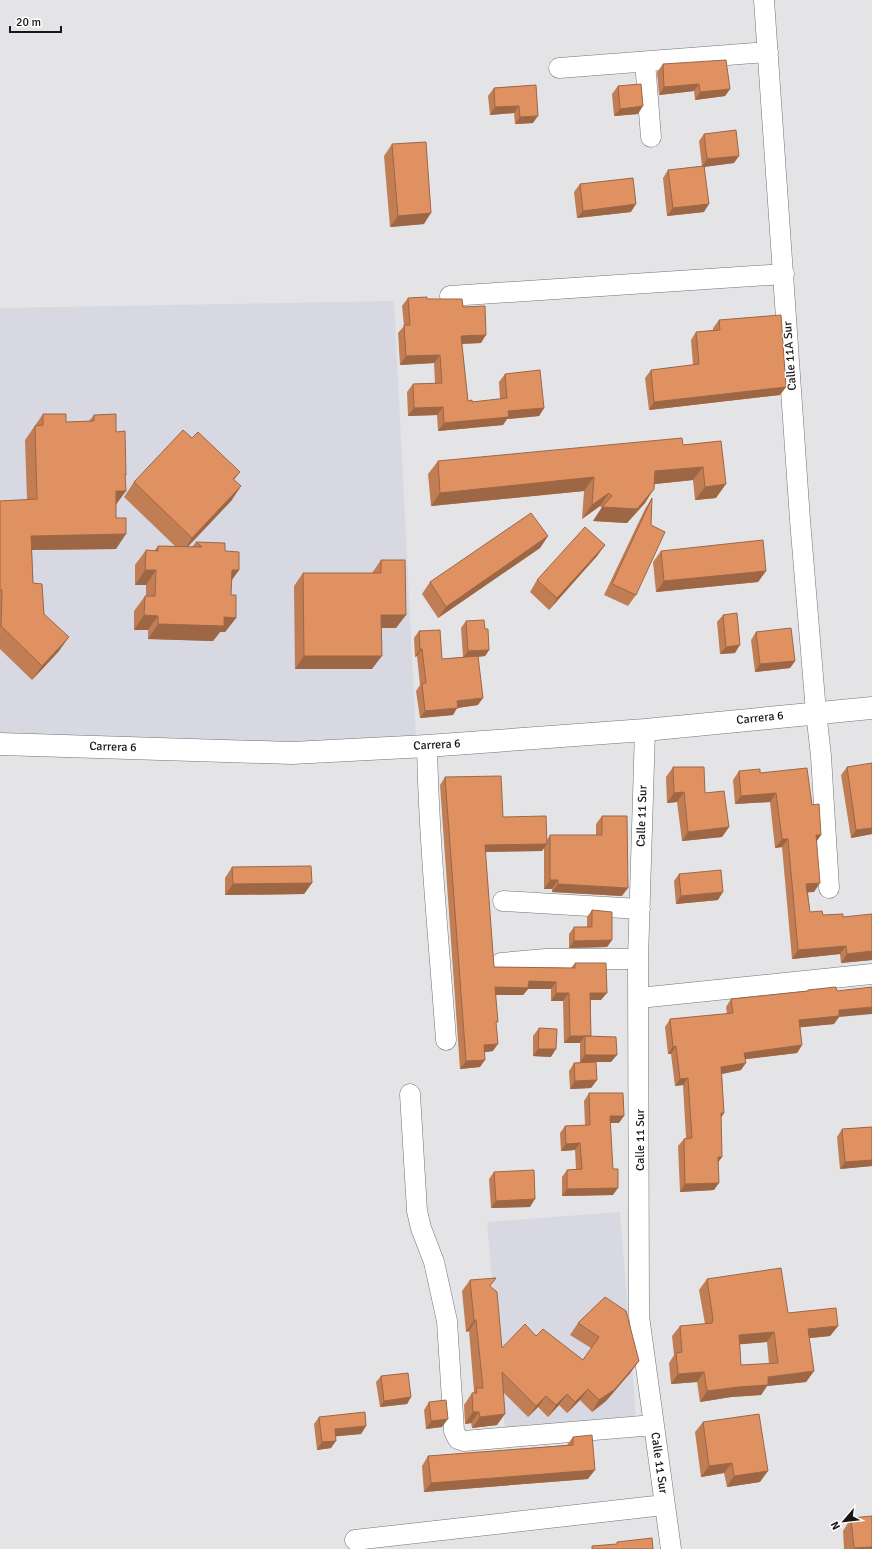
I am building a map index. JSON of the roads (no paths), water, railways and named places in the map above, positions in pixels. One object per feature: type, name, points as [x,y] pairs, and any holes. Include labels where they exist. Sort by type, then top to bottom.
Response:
[{"type":"main road","name":"Carrera 6","points":[[0,744],[292,752],[427,746],[645,730],[816,712],[872,708]]},
{"type":"street","name":"Calle 11A Sur","points":[[764,0],[800,520],[821,756],[829,888]]},
{"type":"street","points":[[559,68],[768,52]]},
{"type":"street","points":[[645,62],[651,137]]},
{"type":"street","points":[[450,296],[784,274]]},
{"type":"street","name":"Calle 11 Sur","points":[[645,730],[638,959],[639,1316],[671,1549]]},
{"type":"street","points":[[427,746],[434,879],[446,1040]]},
{"type":"street","points":[[503,901],[640,909]]},
{"type":"street","points":[[500,963],[546,959],[638,959]]},
{"type":"street","points":[[639,998],[872,974]]},
{"type":"street","points":[[410,1094],[417,1211],[421,1228],[434,1262],[447,1321],[454,1431],[458,1439],[464,1441],[654,1424]]},
{"type":"street","points":[[355,1540],[664,1506]]}]
